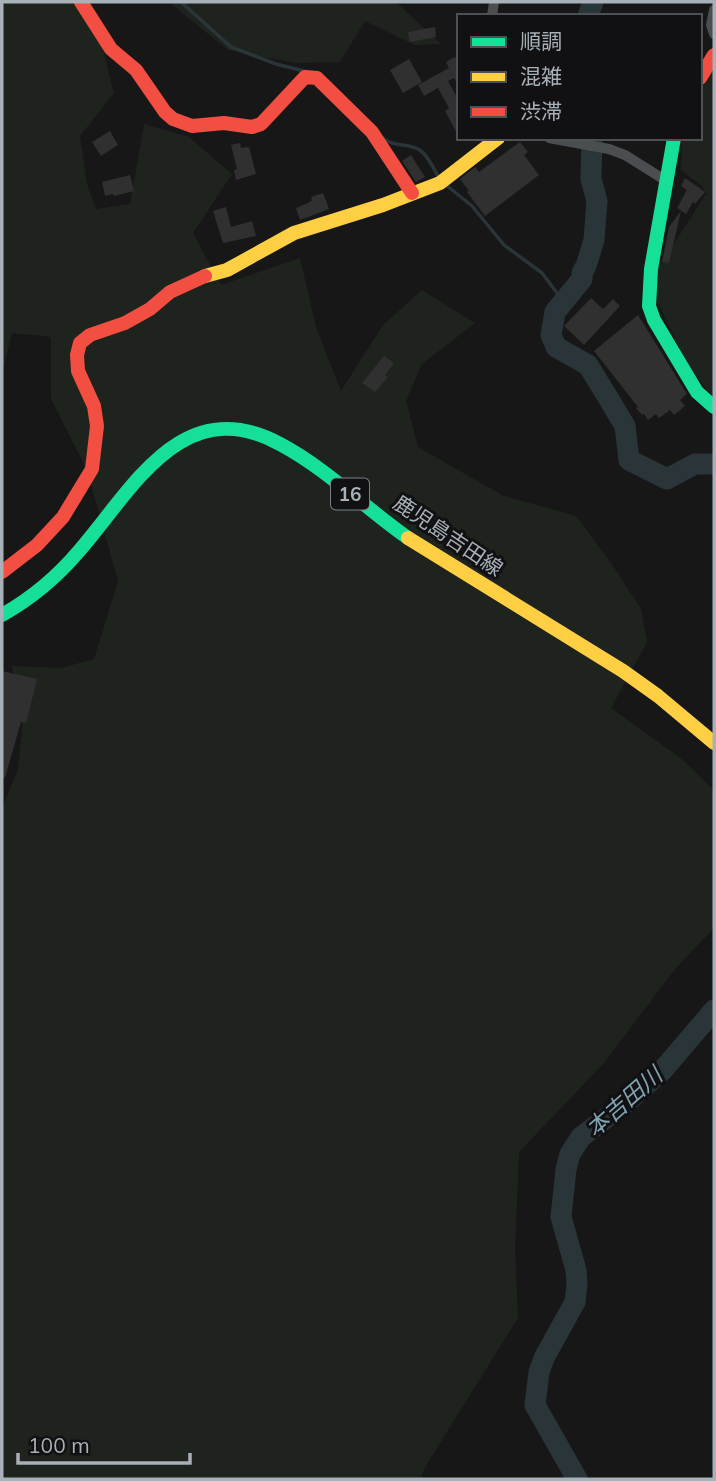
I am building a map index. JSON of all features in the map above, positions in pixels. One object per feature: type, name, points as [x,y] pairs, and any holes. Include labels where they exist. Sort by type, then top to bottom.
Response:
[{"type":"street","points":[[81,2],[111,49],[136,70],[165,112],[173,119],[192,126],[224,123],[252,127],[261,124],[305,77],[311,76],[317,78],[372,132],[412,193]]},
{"type":"street","points":[[714,10],[711,25],[714,34]]},
{"type":"street","points":[[702,75],[714,55]]},
{"type":"street","points":[[2,572],[37,545],[64,517],[92,469],[97,426],[94,406],[78,371],[77,355],[80,343],[90,335],[125,323],[170,292],[193,280],[227,270],[294,233],[383,205],[444,180],[495,140]]},
{"type":"street","points":[[559,140],[625,155],[668,182]]},
{"type":"street","points":[[674,140],[650,269],[649,306],[654,320],[696,392],[714,407]]},
{"type":"street","name":"鹿児島吉田線","points":[[2,615],[36,594],[57,576],[142,471],[158,456],[198,433],[221,428],[242,431],[279,443],[304,459],[409,539],[623,671],[714,743]]},
{"type":"shaded area","points":[[2,2],[86,2],[99,34],[114,93],[80,136],[87,184],[96,209],[130,204],[144,124],[189,137],[232,174],[193,233],[221,285],[300,258],[316,327],[341,391],[383,325],[422,290],[475,323],[422,364],[406,401],[418,447],[504,496],[576,516],[641,609],[647,642],[611,708],[683,760],[714,790],[714,928],[675,969],[604,1063],[519,1152],[515,1248],[518,1318],[424,1469],[421,1479],[2,1479],[2,808],[18,769],[25,699],[11,666],[61,668],[94,659],[118,581],[87,470],[51,399],[51,337],[12,333],[2,375]]},
{"type":"shaded area","points":[[169,2],[396,2],[441,44],[415,45],[365,21],[340,62],[296,63],[228,50]]},
{"type":"shaded area","points":[[714,68],[714,399],[686,362],[655,297],[657,270],[706,194],[702,186],[681,170],[682,140],[702,140],[702,86]]},
{"type":"building","points":[[435,27],[436,37],[410,42],[408,32]]},
{"type":"building","points":[[455,57],[457,60],[457,83],[454,78],[448,81],[457,97],[457,133],[445,111],[449,108],[438,88],[424,96],[418,85],[449,68],[446,62]]},
{"type":"building","points":[[409,59],[422,82],[403,93],[390,70]]},
{"type":"building","points":[[110,131],[118,145],[101,156],[92,142]]},
{"type":"building","points":[[520,142],[528,152],[524,155],[539,175],[485,216],[460,179],[475,167],[479,172]]},
{"type":"building","points":[[240,143],[241,148],[249,147],[256,174],[236,180],[234,170],[237,169],[231,145]]},
{"type":"building","points":[[411,155],[425,177],[416,182],[402,161]]},
{"type":"building","points":[[130,175],[134,191],[105,196],[102,182]]},
{"type":"building","points":[[685,178],[705,192],[695,204],[693,202],[686,214],[677,208],[687,190],[681,186]]},
{"type":"building","points":[[323,193],[329,209],[300,220],[296,208],[308,203],[312,200],[311,197]]},
{"type":"building","points":[[226,207],[231,227],[252,221],[256,236],[223,243],[213,211]]},
{"type":"building","points":[[681,211],[669,263],[662,262],[669,227]]},
{"type":"building","points":[[591,298],[603,309],[613,299],[620,306],[584,345],[564,326]]},
{"type":"building","points":[[638,315],[687,394],[680,400],[685,406],[674,415],[670,410],[659,418],[656,414],[648,420],[594,351]]},
{"type":"building","points":[[384,356],[394,363],[385,375],[388,377],[375,392],[362,383]]},
{"type":"building","points":[[2,671],[37,679],[26,723],[21,722],[5,778],[2,778]]},
{"type":"waterway","points":[[181,2],[231,47],[276,64],[308,72]]},
{"type":"waterway","name":"本吉田川","points":[[589,14],[593,2]]},
{"type":"waterway","points":[[383,138],[392,143],[417,148],[429,160],[440,180]]},
{"type":"waterway","name":"本吉田川","points":[[592,140],[591,179],[597,201],[594,240],[582,279],[555,312],[551,335],[556,347],[588,365],[625,426],[629,460],[667,479],[695,464],[714,464]]},
{"type":"waterway","points":[[446,185],[472,206],[504,245],[542,273],[563,301]]},
{"type":"waterway","name":"本吉田川","points":[[577,1479],[535,1405],[539,1372],[544,1358],[575,1302],[576,1270],[561,1217],[570,1154],[581,1137],[662,1071],[714,1010]]},
{"type":"traffic: fast","points":[[674,140],[651,269],[649,306],[654,320],[697,392],[714,407]]},
{"type":"traffic: fast","points":[[2,615],[34,594],[62,570],[140,476],[163,454],[188,438],[215,430],[245,431],[280,444],[314,465],[408,538]]},
{"type":"traffic: slow","points":[[205,276],[227,270],[294,233],[383,205],[440,183],[495,140]]},
{"type":"traffic: slow","points":[[408,538],[623,671],[658,696],[714,743]]},
{"type":"traffic: jam","points":[[81,2],[111,49],[136,70],[165,112],[173,119],[192,126],[224,123],[252,127],[261,124],[305,77],[317,78],[372,132],[412,193]]},
{"type":"traffic: jam","points":[[702,75],[714,55]]},
{"type":"traffic: jam","points":[[2,572],[37,545],[63,517],[92,469],[97,426],[94,406],[78,371],[77,355],[80,343],[90,335],[125,323],[150,309],[170,292],[205,276]]}]
